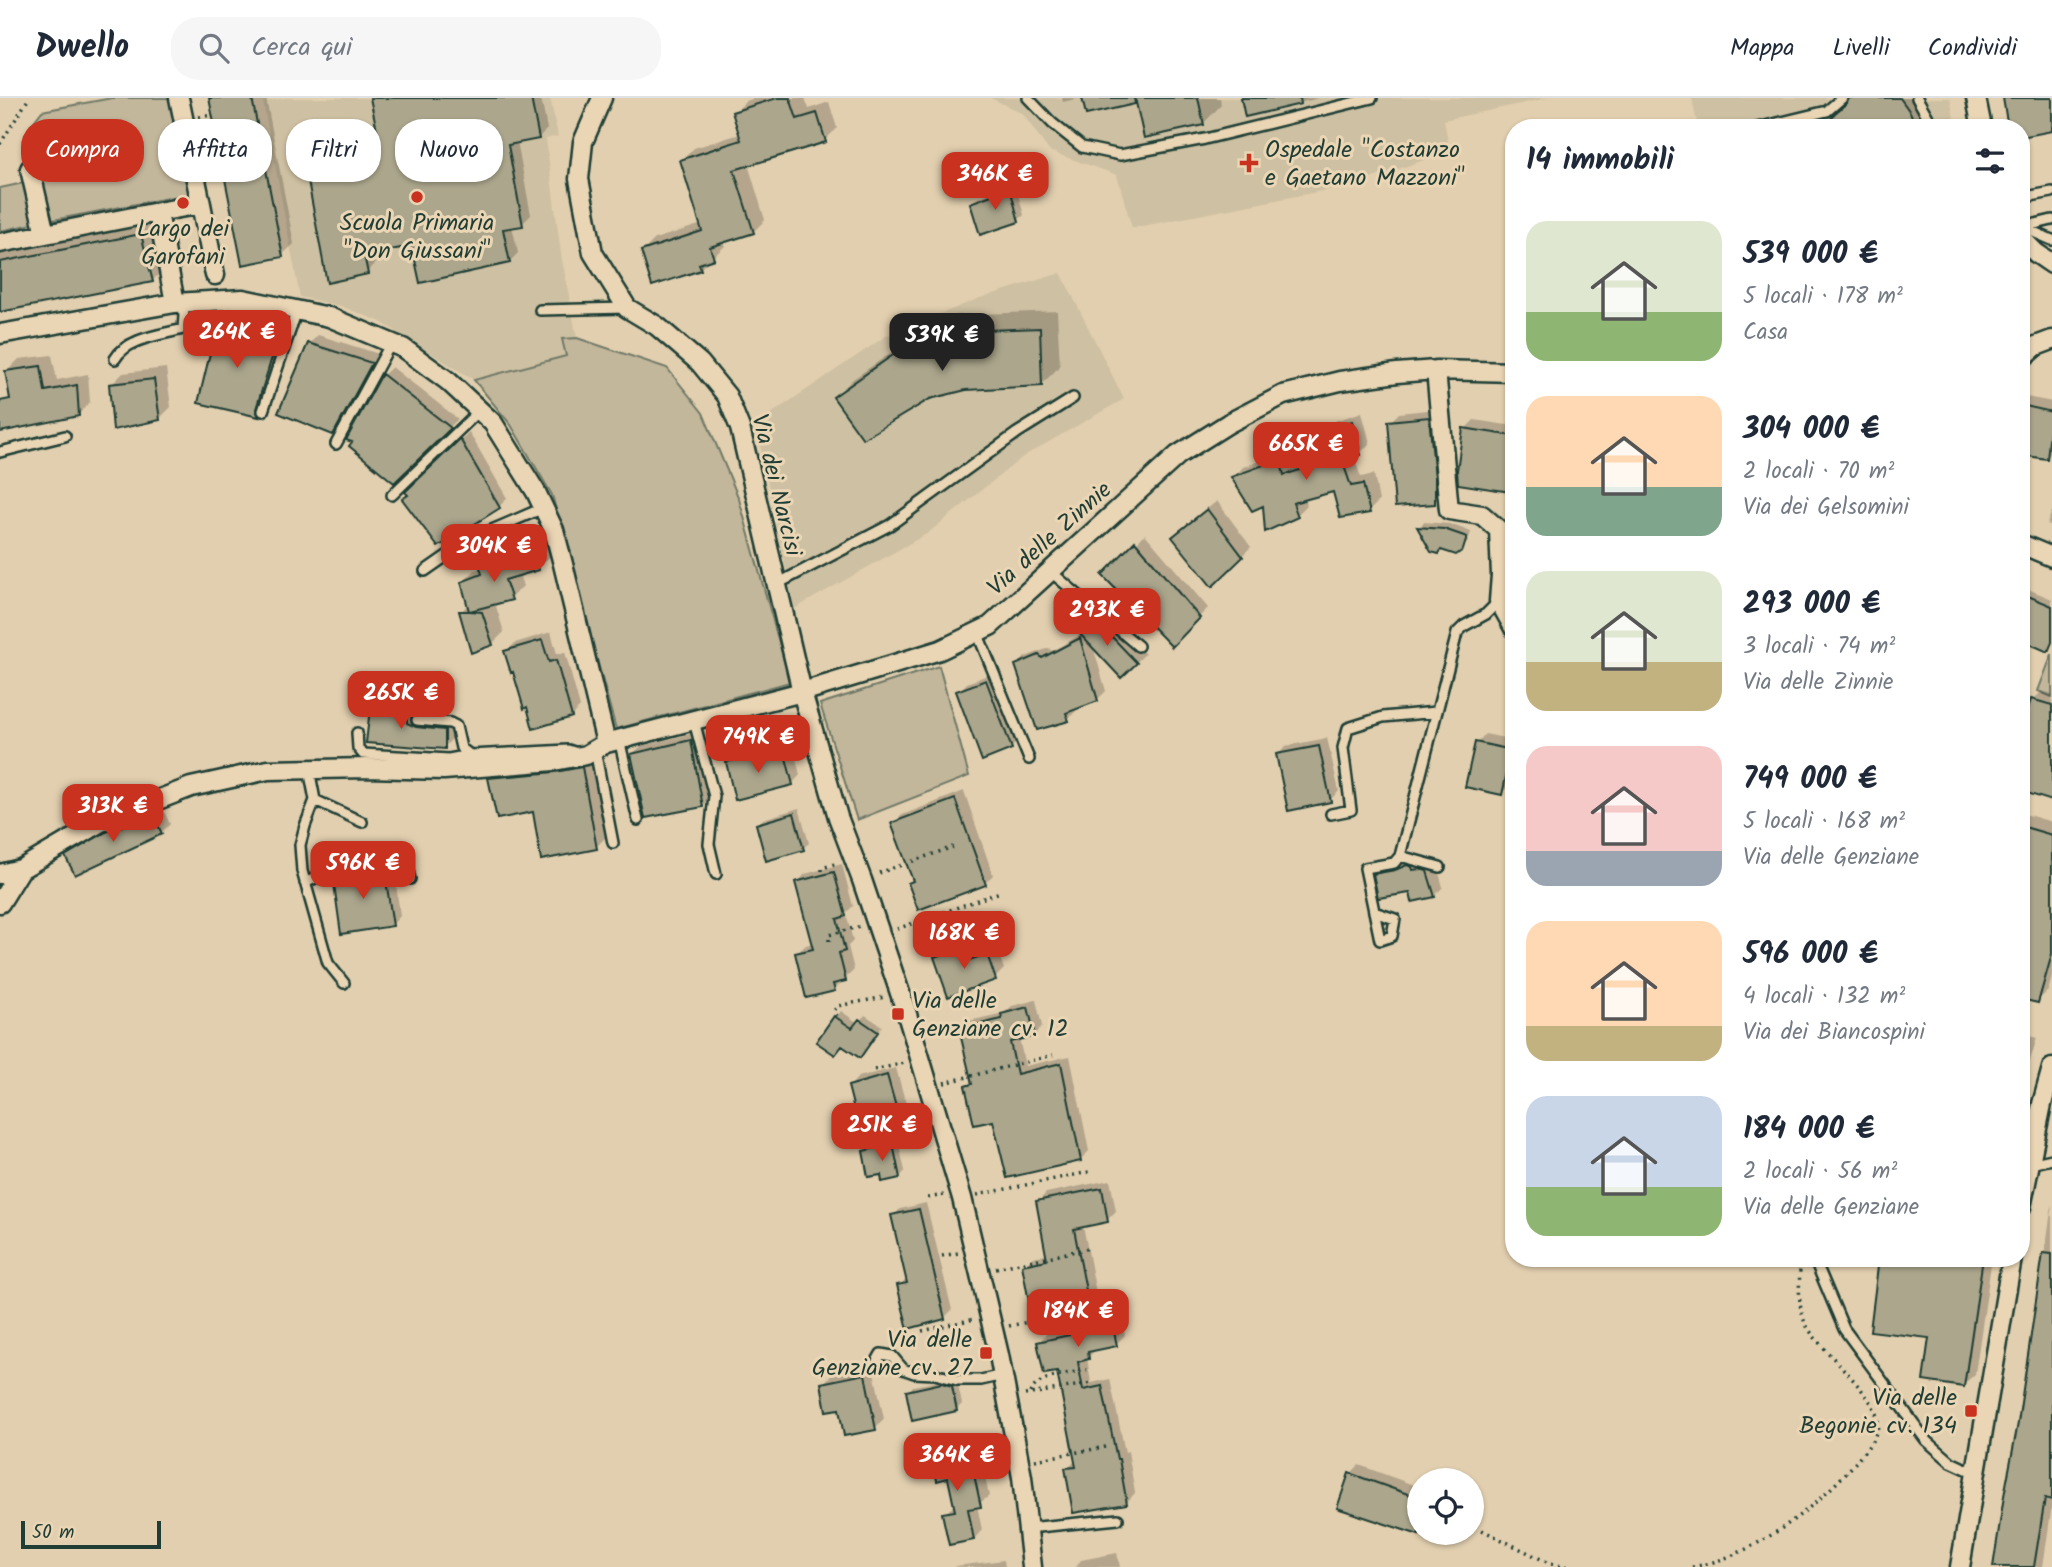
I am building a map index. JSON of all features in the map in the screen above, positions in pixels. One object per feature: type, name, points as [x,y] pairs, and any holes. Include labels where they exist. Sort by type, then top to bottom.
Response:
[{"type":"street","points":[[179,98],[215,275]]},
{"type":"street","name":"Via dei Narcisi","points":[[602,98],[583,142],[579,179],[593,253],[627,308],[657,326],[700,363],[727,396],[740,428],[802,692],[838,817],[901,993],[961,1198],[1003,1374],[1019,1463],[1032,1567]]},
{"type":"street","points":[[1976,98],[1980,119]]},
{"type":"street","points":[[33,182],[45,234]]},
{"type":"street","points":[[0,243],[201,204]]},
{"type":"street","points":[[158,212],[179,302]]},
{"type":"street","points":[[2030,247],[2052,264]]},
{"type":"street","points":[[0,334],[179,302],[243,299],[329,317],[403,348],[448,381],[493,423],[536,492],[554,530],[563,564],[601,747]]},
{"type":"street","points":[[2030,351],[2052,340]]},
{"type":"street","points":[[1436,370],[1449,510],[1482,515],[1499,530],[1499,601],[1505,612]]},
{"type":"street","name":"Via delle Zinnie","points":[[21,869],[101,822],[191,787],[268,769],[444,770],[554,761],[802,692],[940,650],[989,626],[1178,455],[1283,395],[1340,381],[1397,373],[1436,370],[1505,372]]},
{"type":"street","points":[[2030,548],[2052,557]]},
{"type":"street","points":[[0,874],[21,869]]},
{"type":"street","points":[[0,903],[21,869]]},
{"type":"street","points":[[2030,1147],[2052,1068]]},
{"type":"street","points":[[1960,1567],[2010,1267]]},
{"type":"lane","points":[[1028,98],[1052,123],[1083,147],[1120,155],[1205,138],[1372,98]]},
{"type":"lane","points":[[1794,119],[1827,111],[1842,98]]},
{"type":"lane","points":[[1917,98],[1929,119]]},
{"type":"lane","points":[[2030,196],[2052,192]]},
{"type":"lane","points":[[2030,225],[2052,220]]},
{"type":"lane","points":[[2030,230],[2052,240]]},
{"type":"lane","points":[[115,359],[128,345],[183,329],[184,316],[179,302]]},
{"type":"lane","points":[[540,310],[627,308]]},
{"type":"lane","points":[[263,411],[297,310]]},
{"type":"lane","points":[[336,444],[391,343]]},
{"type":"lane","points":[[777,584],[890,525],[1017,433],[1073,398]]},
{"type":"lane","points":[[392,495],[480,411]]},
{"type":"lane","points":[[0,452],[65,436]]},
{"type":"lane","points":[[425,571],[471,539],[543,508]]},
{"type":"lane","points":[[1050,571],[1138,646]]},
{"type":"lane","points":[[1374,912],[1365,868],[1394,863],[1400,856],[1457,633],[1486,614],[1499,601]]},
{"type":"lane","points":[[977,632],[1029,759]]},
{"type":"lane","points":[[1331,814],[1351,810],[1343,748],[1348,728],[1382,717],[1436,712]]},
{"type":"lane","points":[[417,720],[456,726],[461,748],[470,755]]},
{"type":"lane","points":[[694,720],[714,796],[709,844],[716,874]]},
{"type":"lane","points":[[357,733],[358,748],[363,754],[449,759],[470,755],[601,747]]},
{"type":"lane","points":[[601,747],[638,820]]},
{"type":"lane","points":[[601,747],[613,843]]},
{"type":"lane","points":[[309,769],[316,800],[300,845],[302,871],[328,963],[344,983]]},
{"type":"lane","points":[[316,800],[362,822]]},
{"type":"lane","points":[[305,883],[334,869],[390,853],[405,857],[410,879]]},
{"type":"lane","points":[[1400,856],[1440,867]]},
{"type":"lane","points":[[2030,1164],[2052,1159]]},
{"type":"lane","points":[[1818,1267],[1844,1329],[1926,1440],[1951,1462],[1975,1473]]},
{"type":"lane","points":[[877,1361],[881,1354],[892,1356],[903,1369],[957,1380],[981,1380],[1003,1374]]},
{"type":"lane","points":[[1028,1528],[1118,1519]]},
{"type":"path","points":[[0,144],[29,98]]},
{"type":"path","points":[[862,880],[953,847]]},
{"type":"path","points":[[829,941],[829,935],[879,929],[1000,892]]},
{"type":"path","points":[[837,1016],[834,1011],[837,1006],[901,993]]},
{"type":"path","points":[[929,1087],[1053,1055]]},
{"type":"path","points":[[874,1070],[921,1060]]},
{"type":"path","points":[[872,1128],[937,1115]]},
{"type":"path","points":[[961,1198],[1089,1172]]},
{"type":"path","points":[[979,1271],[1090,1248]]},
{"type":"path","points":[[1692,1567],[1712,1564],[1795,1520],[1843,1476],[1871,1444],[1878,1422],[1869,1399],[1808,1328],[1800,1307],[1800,1267]]},
{"type":"path","points":[[922,1331],[1062,1315],[1068,1324]]},
{"type":"path","points":[[1030,1394],[1033,1386],[1041,1381],[1087,1370]]},
{"type":"path","points":[[1007,1399],[1092,1383]]},
{"type":"path","points":[[1019,1463],[1105,1447]]},
{"type":"path","points":[[1484,1531],[1551,1564],[1569,1567]]},
{"type":"shaded area","points":[[112,98],[175,98],[179,119],[158,119],[158,182],[192,182],[194,193],[48,221],[40,182],[144,182],[144,119],[36,119],[42,111]]},
{"type":"shaded area","name":"Scuola Primaria \"Don Giussani\"","points":[[286,98],[550,98],[558,136],[546,139],[561,254],[577,338],[562,339],[567,356],[474,380],[381,322],[341,306],[300,297],[272,149],[272,119],[266,119],[263,102]]},
{"type":"shaded area","name":"Ospedale \"Costanzo e Gaetano Mazzoni\"","points":[[991,98],[1548,98],[1444,120],[1450,151],[1370,179],[1332,189],[1132,228],[1117,175],[1049,151],[1023,114]]},
{"type":"shaded area","points":[[1692,98],[1950,98],[1954,119],[1696,119]]},
{"type":"shaded area","points":[[28,182],[37,223],[0,231],[0,188]]},
{"type":"shaded area","points":[[1061,273],[1124,399],[1024,456],[928,533],[794,609],[756,424],[886,336],[980,298]]},
{"type":"shaded area","points":[[577,338],[667,368],[703,413],[739,499],[790,682],[616,729],[552,495],[511,425],[474,380],[566,356],[562,339]]},
{"type":"shaded area","points":[[2052,654],[2052,697],[2038,691]]},
{"type":"shaded area","points":[[939,666],[969,776],[857,820],[820,704]]},
{"type":"building","points":[[209,98],[252,98],[256,119],[213,119]]},
{"type":"building","points":[[370,98],[531,98],[539,139],[508,145],[523,226],[503,229],[510,263],[420,283],[412,246],[364,255],[368,274],[327,283],[308,182],[381,182],[381,119],[375,119]]},
{"type":"building","points":[[777,98],[790,98],[797,119],[817,113],[826,142],[734,170],[754,233],[710,247],[714,259],[699,264],[701,270],[652,286],[641,251],[702,231],[680,160],[741,140],[732,112]]},
{"type":"building","points":[[1082,98],[1134,98],[1135,104],[1086,115]]},
{"type":"building","points":[[1135,98],[1198,98],[1204,125],[1144,138]]},
{"type":"building","points":[[1241,98],[1300,98],[1301,104],[1245,117]]},
{"type":"building","points":[[1849,98],[1900,98],[1913,119],[1831,119]]},
{"type":"building","points":[[2003,98],[2052,98],[2052,131],[2030,135],[2030,119],[2006,119]]},
{"type":"building","points":[[226,182],[268,182],[283,257],[242,265]]},
{"type":"building","points":[[1010,188],[1019,222],[980,235],[970,203]]},
{"type":"building","points":[[141,234],[153,282],[0,312],[0,262]]},
{"type":"building","points":[[217,324],[278,338],[256,409],[259,417],[198,403]]},
{"type":"building","points":[[1040,328],[1042,386],[966,390],[930,399],[863,439],[833,397],[913,341],[937,332]]},
{"type":"building","points":[[308,343],[372,363],[333,435],[278,413]]},
{"type":"building","points":[[41,366],[45,391],[77,385],[79,416],[0,432],[0,401],[10,399],[5,371]]},
{"type":"building","points":[[382,374],[451,428],[394,483],[349,446],[352,442],[346,440]]},
{"type":"building","points":[[154,379],[160,420],[113,430],[109,384]]},
{"type":"building","points":[[2030,407],[2052,412],[2047,459],[2030,456]]},
{"type":"building","points":[[1429,417],[1435,504],[1395,507],[1388,421]]},
{"type":"building","points":[[1352,421],[1361,455],[1342,460],[1351,486],[1363,484],[1370,513],[1340,518],[1333,492],[1293,503],[1298,517],[1265,532],[1263,506],[1252,511],[1231,477],[1280,459],[1284,475],[1332,460],[1322,431]]},
{"type":"building","points":[[1463,428],[1505,435],[1505,491],[1458,484],[1457,470]]},
{"type":"building","points":[[460,439],[500,508],[438,547],[402,499],[408,495],[405,492]]},
{"type":"building","points":[[1207,509],[1243,557],[1212,587],[1172,537]]},
{"type":"building","points":[[1417,527],[1444,529],[1467,537],[1463,550],[1456,555],[1441,550],[1439,554],[1431,552]]},
{"type":"building","points":[[532,535],[539,570],[505,580],[512,600],[470,611],[482,612],[493,645],[471,653],[459,611],[469,611],[461,582],[482,574],[474,549]]},
{"type":"building","points":[[1135,541],[1200,618],[1172,647],[1102,575]]},
{"type":"building","points":[[2030,597],[2052,606],[2052,642],[2048,652],[2030,644]]},
{"type":"building","points":[[1093,617],[1137,663],[1121,678],[1078,632]]},
{"type":"building","points":[[1080,638],[1098,701],[1066,713],[1069,721],[1037,730],[1015,665],[1039,655],[1042,658]]},
{"type":"building","points":[[542,640],[549,662],[556,660],[572,717],[533,729],[504,651]]},
{"type":"building","points":[[986,680],[1012,749],[982,761],[956,691]]},
{"type":"building","points":[[2031,699],[2052,705],[2052,801],[2030,794]]},
{"type":"building","points":[[370,708],[407,711],[407,723],[416,727],[445,730],[445,749],[366,743]]},
{"type":"building","points":[[691,740],[703,807],[645,818],[631,754]]},
{"type":"building","points":[[1475,742],[1505,748],[1505,782],[1502,795],[1465,787]]},
{"type":"building","points":[[1319,746],[1331,802],[1288,811],[1276,754]]},
{"type":"building","points":[[759,754],[760,760],[785,754],[793,785],[735,800],[726,762]]},
{"type":"building","points":[[582,767],[597,849],[541,860],[533,812],[497,819],[488,778]]},
{"type":"building","points":[[955,799],[986,885],[918,910],[908,883],[913,881],[891,823]]},
{"type":"building","points":[[794,813],[804,850],[766,861],[756,824]]},
{"type":"building","points":[[153,814],[162,834],[75,875],[65,856],[106,832]]},
{"type":"building","points":[[2030,829],[2052,835],[2052,954],[2038,1003],[2030,1001]]},
{"type":"building","points":[[1407,865],[1413,870],[1427,871],[1435,897],[1412,902],[1410,893],[1378,898],[1373,874]]},
{"type":"building","points":[[384,867],[393,926],[341,934],[333,877]]},
{"type":"building","points":[[834,872],[846,916],[837,919],[845,951],[839,953],[846,981],[833,984],[835,991],[806,998],[795,953],[813,949],[795,882]]},
{"type":"building","points":[[964,947],[969,960],[987,954],[996,980],[948,997],[934,957]]},
{"type":"building","points":[[1028,1007],[1035,1036],[1010,1042],[1017,1074],[1061,1063],[1081,1161],[1007,1178],[993,1121],[974,1125],[965,1086],[972,1084],[959,1029],[1002,1019],[1001,1014]]},
{"type":"building","points":[[834,1016],[852,1028],[859,1019],[878,1032],[860,1058],[842,1046],[835,1055],[816,1042]]},
{"type":"building","points":[[887,1075],[898,1114],[858,1125],[848,1086]]},
{"type":"building","points":[[893,1144],[900,1178],[882,1182],[881,1175],[868,1177],[863,1151]]},
{"type":"building","points":[[1102,1188],[1108,1222],[1074,1229],[1091,1316],[1110,1312],[1117,1346],[1088,1352],[1089,1359],[1078,1362],[1083,1390],[1102,1386],[1127,1504],[1073,1513],[1065,1468],[1076,1467],[1057,1372],[1044,1374],[1037,1342],[1079,1333],[1071,1294],[1029,1302],[1022,1265],[1047,1260],[1036,1201]]},
{"type":"building","points":[[919,1209],[945,1319],[908,1329],[897,1285],[907,1283],[891,1215]]},
{"type":"building","points":[[2043,1253],[2052,1254],[2052,1500],[2045,1498],[2034,1567],[1993,1567],[2018,1423]]},
{"type":"building","points":[[1878,1267],[1982,1267],[1964,1387],[1923,1381],[1929,1338],[1870,1331]]},
{"type":"building","points":[[865,1374],[876,1430],[844,1436],[839,1409],[826,1411],[821,1383]]},
{"type":"building","points":[[942,1383],[952,1386],[957,1411],[912,1421],[906,1391]]},
{"type":"building","points":[[956,1443],[962,1473],[973,1470],[981,1507],[968,1509],[974,1540],[949,1545],[942,1513],[955,1511],[948,1478],[937,1481],[931,1448]]},
{"type":"building","points":[[1349,1473],[1407,1494],[1407,1531],[1337,1508]]},
{"type":"place","name":"Ospedale \"Costanzo e Gaetano Mazzoni\"","points":[[1249,163]]},
{"type":"place","name":"Scuola Primaria \"Don Giussani\"","points":[[417,197]]},
{"type":"place","name":"Largo dei Garofani","points":[[183,203]]},
{"type":"place","name":"Via delle Genziane cv. 12","points":[[898,1014]]},
{"type":"place","name":"Via delle Genziane cv. 27","points":[[986,1353]]},
{"type":"place","name":"Via delle Begonie cv. 134","points":[[1971,1411]]}]
